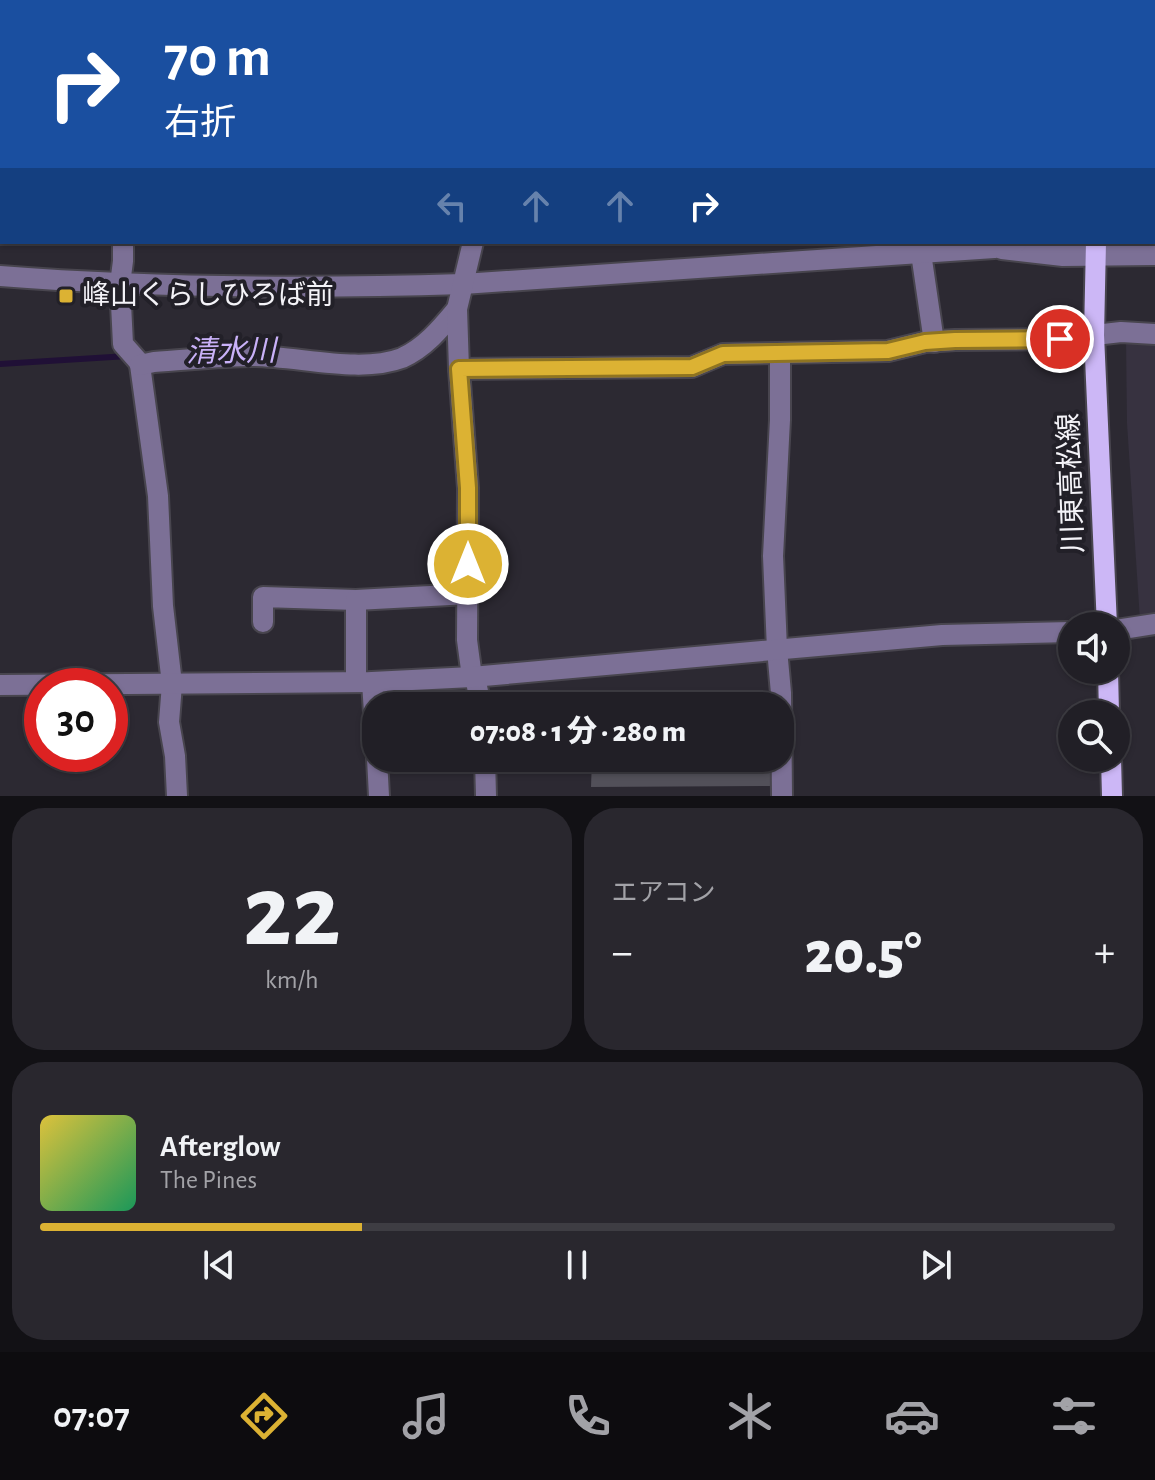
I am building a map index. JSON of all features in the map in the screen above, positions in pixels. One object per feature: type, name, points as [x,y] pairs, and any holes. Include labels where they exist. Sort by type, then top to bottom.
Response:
[{"type":"main road","name":"川東高松線","points":[[1095,249],[1094,335],[1106,612]]},
{"type":"main road","points":[[1111,772],[1112,796]]},
{"type":"street","points":[[123,244],[120,284],[123,344],[139,363],[158,496],[163,606],[172,684],[169,722],[177,796]]},
{"type":"street","points":[[473,244],[457,309],[468,488],[467,640],[478,692]]},
{"type":"street","points":[[994,248],[1009,244]]},
{"type":"street","points":[[0,276],[120,284],[374,287],[463,284],[914,249],[994,248],[1063,256],[1095,249],[1155,255]]},
{"type":"street","points":[[914,249],[934,342]]},
{"type":"street","points":[[139,363],[254,356],[377,363],[401,358],[423,346],[457,309]]},
{"type":"street","points":[[459,369],[692,367],[723,354],[888,351],[934,342],[1060,339],[1121,332],[1155,334]]},
{"type":"street","points":[[780,354],[773,556],[781,693],[782,796]]},
{"type":"street","points":[[263,622],[263,597],[356,600],[468,594]]},
{"type":"street","points":[[356,600],[366,692]]},
{"type":"street","points":[[1130,628],[1155,624]]},
{"type":"street","points":[[0,685],[364,682],[474,677],[942,635],[1058,632]]},
{"type":"street","points":[[378,772],[379,796]]},
{"type":"street","points":[[485,772],[486,796]]},
{"type":"shaded area","points":[[1126,336],[1155,338],[1155,618],[1140,620],[1127,423]]},
{"type":"building","points":[[592,772],[780,772],[780,786],[591,787]]},
{"type":"waterway","name":"清水川","points":[[0,364],[128,356]]},
{"type":"place","name":"峰山くらしひろば前","points":[[66,296]]},
{"type":"route","points":[[468,564],[468,488],[459,369],[692,367],[723,354],[888,351],[925,342],[1060,339]]}]
